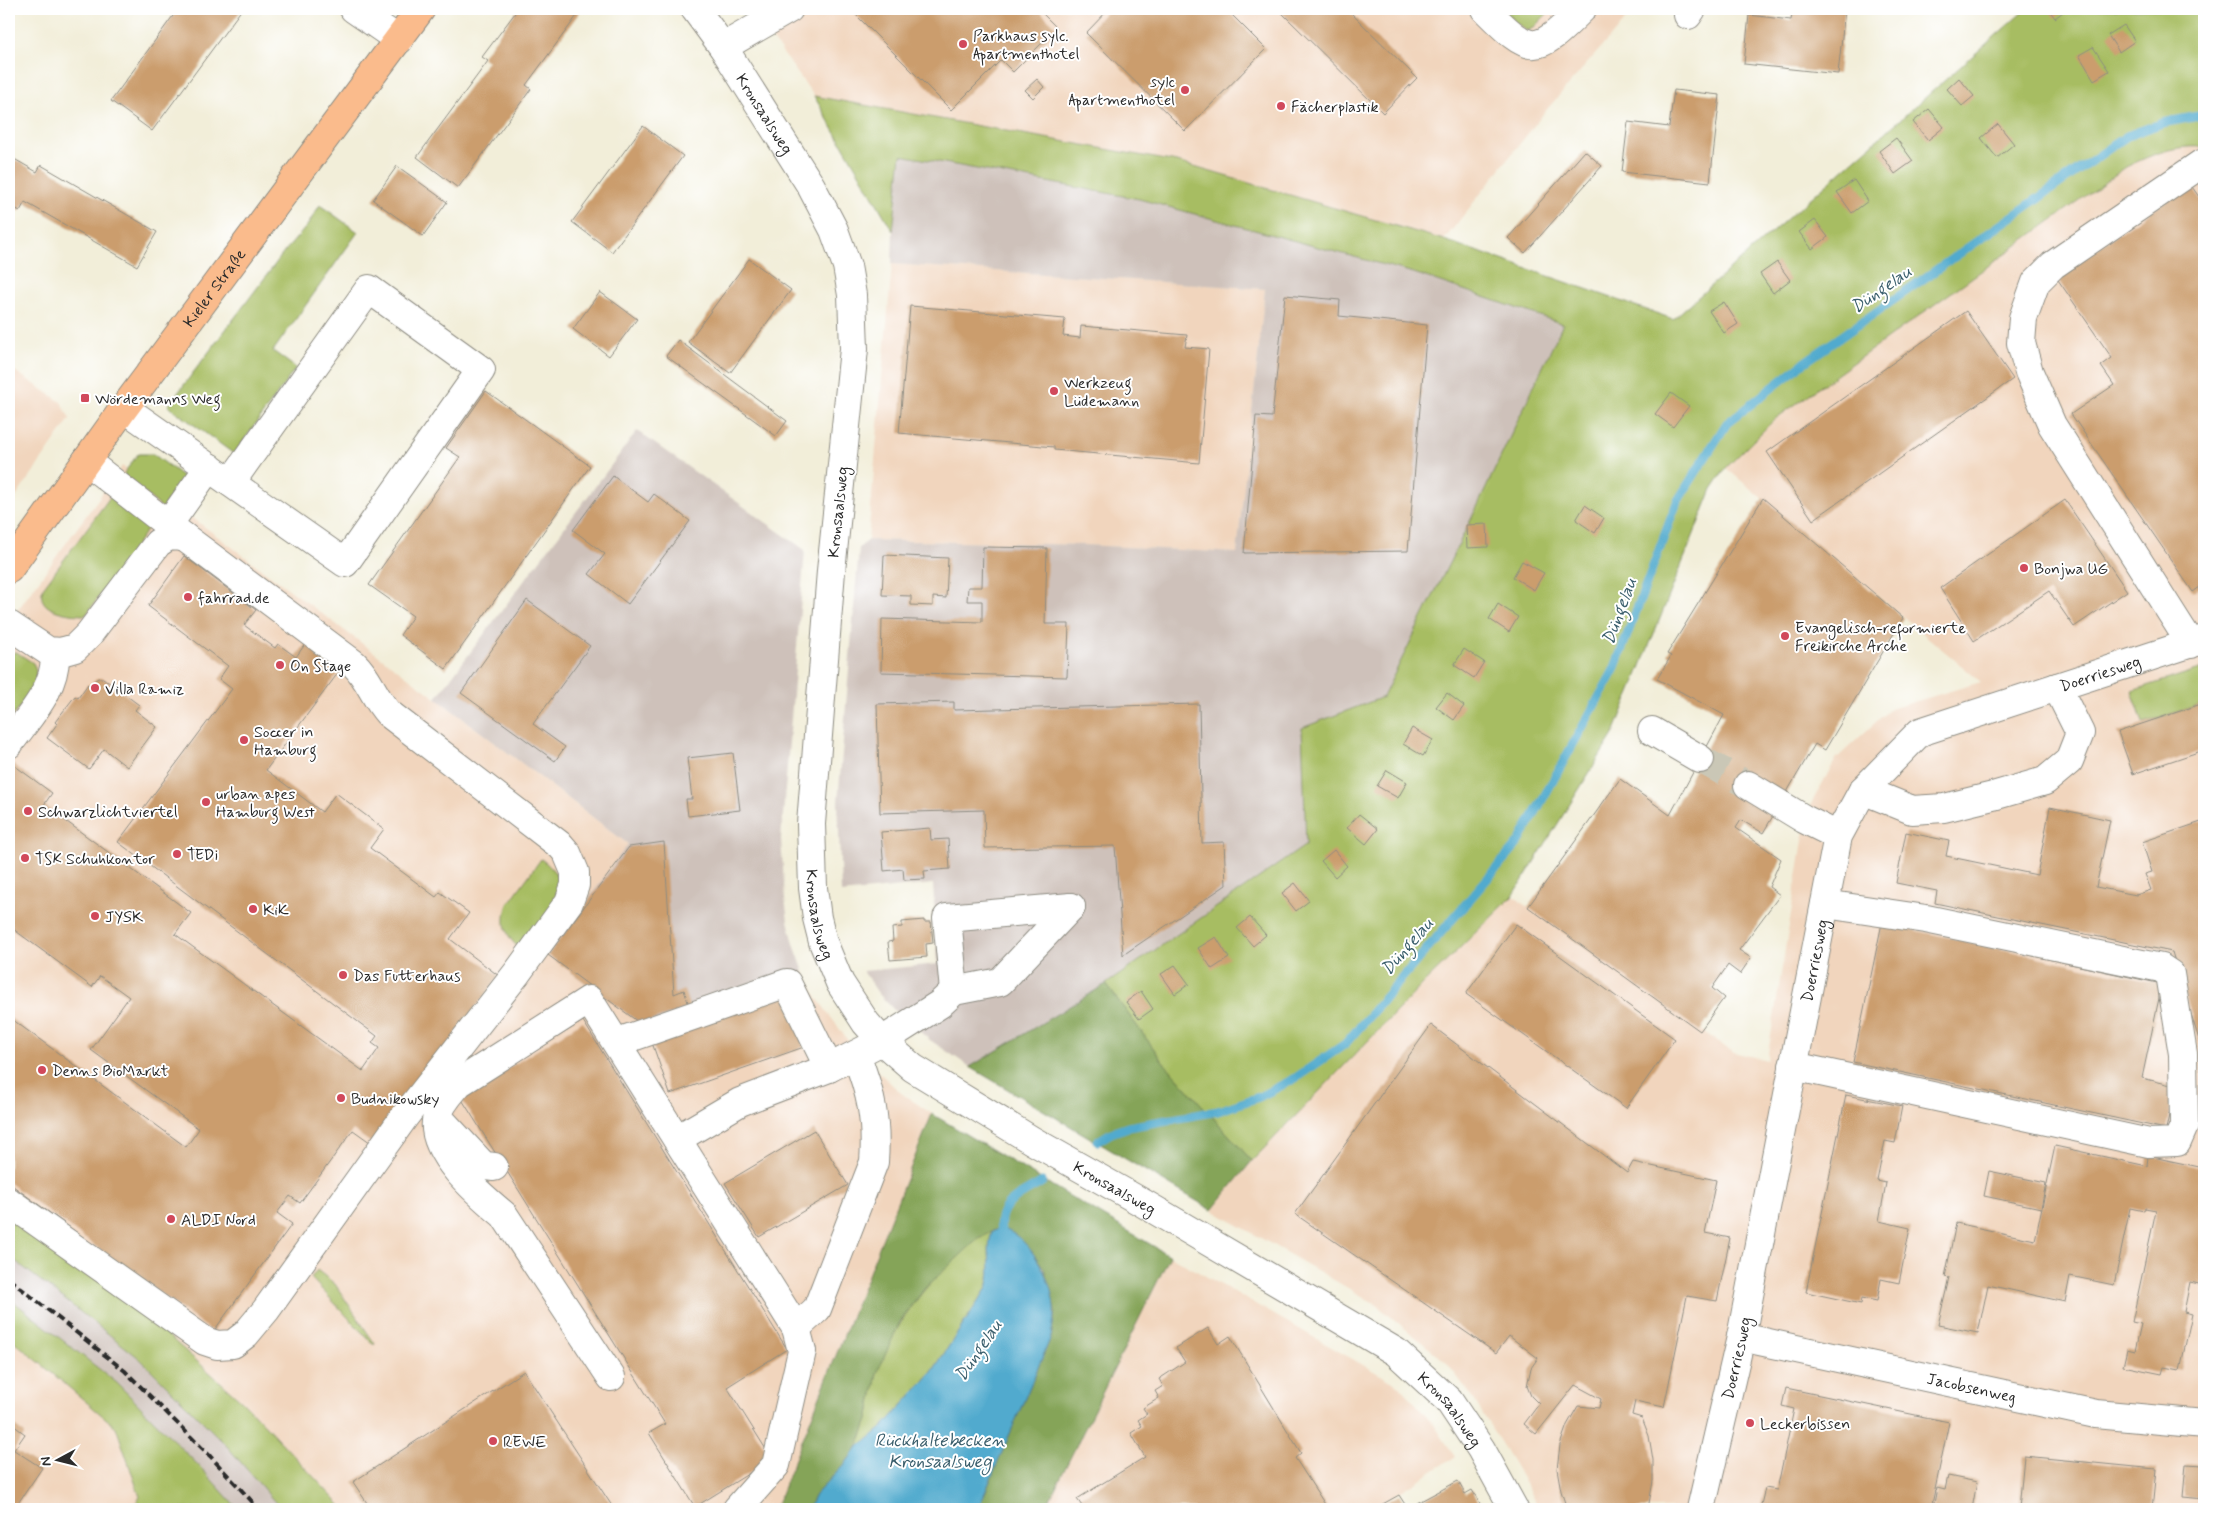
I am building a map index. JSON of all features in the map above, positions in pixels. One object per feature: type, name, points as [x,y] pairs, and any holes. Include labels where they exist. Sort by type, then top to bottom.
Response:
[{"type":"main road","name":"Kieler Straße","points":[[9,569],[124,408],[422,9]]},
{"type":"street","points":[[354,9],[399,40]]},
{"type":"street","points":[[723,48],[789,9]]},
{"type":"street","points":[[1485,9],[1510,34],[1521,42],[1530,44],[1547,42],[1555,37],[1582,9]]},
{"type":"street","name":"Kronsaalsweg","points":[[698,11],[811,186],[834,230],[847,266],[852,295],[854,349],[819,709],[811,824],[813,888],[817,918],[831,963],[852,1003],[882,1041],[913,1068],[1033,1141],[1396,1352],[1449,1401],[1481,1449],[1514,1509]]},
{"type":"street","points":[[2198,642],[2052,425],[2029,372],[2021,343],[2023,318],[2036,282],[2053,264],[2201,164],[2204,164]]},
{"type":"street","points":[[124,408],[345,563],[481,370],[368,289],[232,482]]},
{"type":"street","points":[[9,1202],[206,1342],[217,1346],[233,1344],[246,1334],[266,1310],[386,1143],[517,973],[569,902],[575,885],[575,872],[572,862],[561,846],[388,713],[380,704],[362,670],[86,461]]},
{"type":"street","points":[[9,625],[42,648],[55,652],[68,651],[82,642],[158,542],[176,531],[209,467]]},
{"type":"street","name":"Doerriesweg","points":[[1701,1509],[1741,1337],[1838,836],[1863,790],[1920,732],[2198,642]]},
{"type":"street","points":[[9,744],[47,692],[54,670],[55,652]]},
{"type":"street","points":[[1863,790],[1912,810],[1944,808],[2045,781],[2069,761],[2080,733],[2057,687]]},
{"type":"street","points":[[1652,731],[1700,759]]},
{"type":"street","points":[[1748,785],[1804,819],[1838,836]]},
{"type":"street","points":[[1793,1066],[2149,1143],[2177,1142],[2184,1126],[2183,1054],[2170,974],[2161,968],[1926,919],[1825,904]]},
{"type":"street","points":[[677,1139],[740,1102],[829,1068],[856,1055],[882,1041],[940,1004],[954,991],[1000,982],[1071,907],[947,918],[954,991]]},
{"type":"street","points":[[618,1042],[787,983],[829,1068]]},
{"type":"street","points":[[611,1377],[504,1215],[479,1195],[443,1152],[436,1127],[437,1116],[443,1102],[459,1083],[589,1000],[618,1042],[796,1328],[802,1350],[776,1465],[737,1509]]},
{"type":"street","points":[[796,1328],[817,1309],[874,1162],[876,1138],[873,1108],[867,1083],[856,1055]]},
{"type":"street","points":[[437,1116],[482,1164],[494,1167]]},
{"type":"street","name":"Jacobsenweg","points":[[1741,1337],[2096,1414],[2204,1424]]},
{"type":"shaded area","points":[[751,9],[1635,9],[1548,108],[1444,240],[1177,162],[814,96]]},
{"type":"shaded area","points":[[2189,146],[2204,147],[2204,1509],[1539,1509],[1514,1464],[1471,1395],[1446,1362],[1374,1303],[1212,1210],[1252,1161],[1423,984],[1513,896],[1732,1052],[1767,1060],[1803,840],[1812,802],[1836,759],[1890,709],[1981,682],[1726,468],[1775,419],[2126,167],[2156,152]]},
{"type":"shaded area","points":[[901,155],[1139,199],[1414,273],[1563,324],[1479,503],[1383,697],[1303,728],[1306,845],[1106,984],[970,1067],[930,1040],[896,1012],[878,993],[863,971],[938,964],[933,884],[841,893],[838,802],[859,548],[868,540],[1086,545],[1237,553],[1265,289],[892,264],[893,231]]},
{"type":"shaded area","points":[[892,264],[1265,289],[1237,553],[1086,545],[868,540]]},
{"type":"shaded area","points":[[9,367],[61,402],[70,419],[9,507]]},
{"type":"shaded area","points":[[637,431],[805,550],[781,839],[788,921],[804,972],[643,1027],[548,955],[628,844],[436,698]]},
{"type":"shaded area","points":[[122,466],[436,698],[628,844],[548,955],[643,1027],[804,972],[817,998],[854,1049],[901,1093],[932,1114],[775,1509],[344,1509],[244,1403],[135,1306],[9,1210],[9,622]]},
{"type":"shaded area","points":[[9,1256],[139,1358],[225,1444],[281,1509],[238,1509],[200,1467],[117,1383],[9,1298]]},
{"type":"shaded area","points":[[1170,1256],[1400,1386],[1433,1423],[1455,1457],[1373,1509],[1045,1509]]},
{"type":"shaded area","points":[[9,1337],[116,1427],[140,1497],[132,1509],[9,1509]]},
{"type":"green space","points":[[1498,9],[1552,9],[1533,28],[1527,31]]},
{"type":"green space","points":[[2026,9],[2204,9],[2204,147],[2183,147],[2164,151],[2126,167],[1775,419],[1726,468],[1712,489],[1614,733],[1513,896],[1423,984],[1252,1161],[1165,1064],[1106,984],[1306,845],[1302,728],[1383,697],[1479,503],[1563,324],[1414,273],[1139,199],[901,155],[893,231],[814,96],[1177,162],[1444,240],[1673,319]]},
{"type":"green space","points":[[320,205],[358,232],[273,351],[296,368],[234,454],[168,406],[285,251],[307,226]]},
{"type":"green space","points":[[138,454],[153,454],[184,477],[162,508],[125,476],[124,473]]},
{"type":"green space","points":[[113,493],[151,524],[86,615],[63,613],[49,607],[44,602],[42,596],[43,588]]},
{"type":"green space","points":[[15,651],[33,663],[36,678],[30,694],[9,721],[9,660]]},
{"type":"green space","points":[[2203,668],[2204,703],[2143,723],[2132,691]]},
{"type":"green space","points":[[541,859],[556,874],[560,884],[559,895],[548,914],[521,950],[506,930],[506,911],[508,904]]},
{"type":"green space","points":[[1106,984],[1165,1064],[1252,1161],[1212,1210],[970,1067]]},
{"type":"green space","points":[[932,1114],[1170,1256],[1045,1509],[978,1509],[1051,1337],[1055,1312],[1044,1268],[1030,1250],[999,1228],[979,1238],[925,1288],[900,1322],[877,1373],[868,1420],[857,1448],[845,1464],[815,1495],[808,1509],[775,1509]]},
{"type":"green space","points":[[9,1210],[135,1306],[244,1403],[344,1509],[281,1509],[225,1444],[139,1358],[9,1256]]},
{"type":"green space","points":[[992,1232],[989,1247],[990,1273],[987,1288],[932,1372],[882,1428],[857,1448],[868,1419],[877,1374],[884,1355],[907,1314],[922,1293],[956,1256],[974,1242]]},
{"type":"green space","points":[[317,1270],[335,1284],[374,1345],[311,1278]]},
{"type":"green space","points":[[9,1298],[117,1383],[200,1467],[238,1509],[132,1509],[140,1497],[116,1427],[9,1337]]},
{"type":"water","name":"Rückhaltebecken Kronsaalsweg","points":[[999,1228],[1021,1239],[1039,1262],[1051,1289],[1054,1317],[1051,1337],[978,1509],[808,1509],[815,1495],[845,1464],[857,1448],[882,1428],[932,1372],[987,1288],[990,1273],[990,1240],[992,1232]]},
{"type":"building","points":[[178,9],[242,9],[152,131],[111,101]]},
{"type":"building","points":[[518,9],[582,9],[526,85],[531,89],[458,188],[417,157],[488,61],[482,57]]},
{"type":"building","name":"Parkhaus sylc. Apartmenthotel","points":[[850,9],[1038,9],[1057,28],[1013,72],[1001,60],[951,110]]},
{"type":"building","name":"sylc Apartmenthotel","points":[[1109,9],[1226,9],[1266,49],[1185,131],[1086,33]]},
{"type":"building","points":[[1278,9],[1347,9],[1417,78],[1383,113]]},
{"type":"building","points":[[1793,9],[1845,9],[1838,74],[1744,64],[1749,15],[1791,20]]},
{"type":"building","points":[[2048,9],[2067,9],[2055,18]]},
{"type":"building","points":[[2124,25],[2135,41],[2119,52],[2108,35]]},
{"type":"building","points":[[2093,47],[2109,71],[2094,80],[2079,55]]},
{"type":"building","points":[[1959,78],[1974,96],[1962,106],[1947,89]]},
{"type":"building","points":[[1037,79],[1044,87],[1033,98],[1025,90]]},
{"type":"building","points":[[1674,90],[1720,95],[1710,182],[1622,172],[1628,122],[1669,127]]},
{"type":"building","points":[[1929,109],[1944,127],[1928,140],[1913,122]]},
{"type":"building","points":[[1998,124],[2014,144],[1997,158],[1981,138]]},
{"type":"building","points":[[643,126],[683,156],[612,252],[572,222]]},
{"type":"building","points":[[1896,138],[1913,161],[1895,174],[1879,151]]},
{"type":"building","points":[[1585,151],[1602,166],[1525,253],[1508,238]]},
{"type":"building","points":[[9,156],[37,172],[41,165],[157,232],[137,266],[25,202],[20,211],[9,205]]},
{"type":"building","points":[[397,166],[447,202],[423,236],[373,200]]},
{"type":"building","points":[[1854,180],[1868,201],[1852,213],[1837,192]]},
{"type":"building","points":[[2190,184],[2204,204],[2204,584],[2193,592],[2071,414],[2114,385],[2101,366],[2112,358],[2056,277]]},
{"type":"building","points":[[1815,220],[1828,237],[1812,249],[1799,232]]},
{"type":"building","points":[[749,259],[791,290],[730,373],[688,342]]},
{"type":"building","points":[[1777,262],[1790,280],[1773,293],[1760,274]]},
{"type":"building","points":[[600,292],[637,319],[609,356],[573,329]]},
{"type":"building","points":[[1285,295],[1340,300],[1339,316],[1427,325],[1408,551],[1244,553],[1256,416],[1272,417]]},
{"type":"building","points":[[1724,302],[1738,324],[1724,333],[1709,311]]},
{"type":"building","name":"Werkzeug Lüdemann","points":[[910,306],[1065,319],[1063,336],[1080,338],[1081,326],[1187,335],[1185,347],[1209,349],[1199,463],[899,433]]},
{"type":"building","points":[[1966,311],[2013,379],[1813,520],[1767,452]]},
{"type":"building","points":[[678,340],[787,421],[776,436],[666,356]]},
{"type":"building","points":[[486,391],[590,466],[446,669],[400,635],[413,616],[369,585],[460,457],[446,448]]},
{"type":"building","points":[[1671,393],[1689,406],[1673,427],[1655,414]]},
{"type":"building","points":[[613,476],[648,502],[654,494],[690,521],[628,604],[589,574],[605,554],[573,530]]},
{"type":"building","points":[[1763,498],[1903,618],[1825,750],[1815,744],[1763,833],[1741,820],[1736,828],[1781,859],[1769,887],[1780,895],[1739,950],[1751,958],[1740,974],[1728,965],[1712,988],[1724,998],[1700,1031],[1528,907],[1620,779],[1670,815],[1724,715],[1657,679],[1671,656],[1667,654]]},
{"type":"building","points":[[2065,500],[2127,591],[2074,627],[2049,591],[1974,641],[1940,588]]},
{"type":"building","points":[[1585,505],[1604,518],[1595,533],[1576,520]]},
{"type":"building","points":[[1487,524],[1488,547],[1467,548],[1466,525]]},
{"type":"building","points":[[983,547],[1047,548],[1045,624],[1069,624],[1067,677],[881,672],[882,619],[982,622],[982,601],[967,601],[968,587],[982,587]]},
{"type":"building","points":[[884,555],[948,558],[946,598],[933,597],[933,606],[911,605],[911,596],[882,595]]},
{"type":"building","points":[[184,556],[256,610],[244,625],[275,648],[278,644],[296,657],[306,643],[341,669],[266,770],[322,812],[336,793],[384,829],[370,848],[436,897],[440,892],[469,913],[450,939],[499,976],[374,1145],[353,1130],[300,1203],[290,1196],[277,1213],[292,1224],[213,1332],[9,1183],[9,1017],[186,1147],[199,1129],[91,1050],[129,997],[100,976],[92,987],[9,926],[9,766],[11,763],[52,793],[44,805],[191,913],[175,934],[363,1071],[379,1048],[372,1043],[377,1036],[118,842],[232,689],[219,679],[228,666],[148,606]]},
{"type":"building","points":[[1522,561],[1544,573],[1534,590],[1513,577]]},
{"type":"building","points":[[527,600],[590,646],[533,724],[565,747],[555,761],[461,693]]},
{"type":"building","points":[[1498,604],[1518,617],[1509,632],[1489,619]]},
{"type":"building","points":[[1464,649],[1484,662],[1474,678],[1454,665]]},
{"type":"building","points":[[98,678],[103,678],[139,705],[135,710],[157,727],[127,767],[104,749],[89,769],[47,738],[57,724],[55,722],[75,696],[78,698],[88,684]]},
{"type":"building","points":[[1447,693],[1464,706],[1454,720],[1436,707]]},
{"type":"building","points":[[954,702],[954,710],[1199,704],[1202,843],[1224,842],[1226,885],[1123,955],[1115,846],[985,848],[984,810],[880,813],[877,704]]},
{"type":"building","points":[[2204,703],[2204,750],[2133,774],[2118,732]]},
{"type":"building","points":[[1412,728],[1433,740],[1423,756],[1403,744]]},
{"type":"building","points":[[733,753],[740,810],[688,816],[686,799],[692,799],[687,758]]},
{"type":"building","points":[[1387,770],[1407,782],[1398,798],[1377,786]]},
{"type":"building","points":[[2050,807],[2110,820],[2096,887],[2136,895],[2151,890],[2145,874],[2152,872],[2142,842],[2204,821],[2204,1056],[2172,952],[1935,903],[1937,891],[1896,883],[1906,832],[1949,841],[1946,856],[2037,875]]},
{"type":"building","points":[[1359,814],[1378,829],[1366,844],[1347,828]]},
{"type":"building","points":[[930,828],[931,840],[948,839],[950,869],[924,871],[925,879],[904,880],[903,869],[884,871],[881,832]]},
{"type":"building","points":[[664,842],[674,994],[684,990],[690,1008],[641,1024],[548,955],[629,847]]},
{"type":"building","points":[[1334,850],[1347,866],[1335,877],[1321,861]]},
{"type":"building","points":[[1295,883],[1309,901],[1296,911],[1282,893]]},
{"type":"building","points":[[1250,917],[1266,935],[1253,946],[1237,928]]},
{"type":"building","points":[[924,920],[924,922],[931,922],[933,943],[926,944],[927,957],[890,960],[888,942],[893,941],[892,928],[902,927],[902,922]]},
{"type":"building","points":[[1882,923],[2162,984],[2142,1078],[2175,1086],[2166,1129],[1853,1062]]},
{"type":"building","points":[[1516,924],[1675,1039],[1626,1108],[1466,994]]},
{"type":"building","points":[[1216,937],[1229,958],[1212,969],[1198,948]]},
{"type":"building","points":[[1175,965],[1189,984],[1175,994],[1161,974]]},
{"type":"building","points":[[784,990],[804,1047],[670,1094],[650,1037]]},
{"type":"building","points":[[1141,991],[1153,1009],[1139,1019],[1126,1002]]},
{"type":"building","points":[[583,1021],[787,1349],[727,1387],[772,1459],[695,1507],[649,1433],[665,1424],[461,1098]]},
{"type":"building","points":[[1431,1025],[1627,1173],[1633,1162],[1716,1180],[1705,1233],[1730,1238],[1717,1301],[1687,1296],[1664,1407],[1635,1401],[1632,1415],[1642,1418],[1649,1436],[1653,1460],[1653,1481],[1648,1509],[1567,1509],[1557,1469],[1560,1445],[1567,1425],[1578,1406],[1599,1408],[1601,1399],[1575,1385],[1536,1434],[1524,1424],[1539,1404],[1531,1396],[1527,1386],[1531,1368],[1538,1358],[1509,1336],[1496,1353],[1295,1214]]},
{"type":"building","points":[[1846,1095],[1902,1106],[1895,1143],[1885,1141],[1877,1181],[1886,1183],[1879,1221],[1910,1228],[1899,1283],[1881,1279],[1877,1301],[1862,1298],[1861,1304],[1806,1292]]},
{"type":"building","points":[[814,1130],[848,1185],[759,1237],[725,1183]]},
{"type":"building","points":[[2055,1146],[2147,1166],[2148,1156],[2204,1168],[2204,1285],[2190,1282],[2184,1312],[2192,1314],[2180,1370],[2164,1367],[2162,1374],[2123,1366],[2127,1349],[2135,1351],[2141,1324],[2132,1322],[2156,1210],[2145,1208],[2144,1211],[2130,1208],[2114,1285],[2070,1276],[2065,1302],[1988,1285],[1978,1333],[1938,1325],[1949,1278],[1945,1277],[1956,1223],[2035,1240]]},
{"type":"building","points":[[1989,1171],[2046,1183],[2041,1208],[1984,1196]]},
{"type":"building","points":[[1208,1328],[1218,1344],[1230,1336],[1301,1453],[1295,1458],[1328,1509],[1084,1509],[1077,1499],[1145,1457],[1131,1433],[1142,1426],[1138,1420],[1147,1414],[1143,1408],[1159,1398],[1155,1391],[1163,1386],[1159,1379],[1185,1362],[1176,1348]]},
{"type":"building","name":"REWE","points":[[524,1371],[614,1509],[371,1509],[353,1482]]},
{"type":"building","points":[[1786,1388],[1949,1422],[1931,1509],[1760,1509],[1765,1488],[1777,1490],[1794,1409],[1782,1406]]},
{"type":"building","points":[[9,1422],[25,1434],[14,1450],[42,1468],[14,1509],[9,1509]]},
{"type":"building","points":[[2024,1456],[2156,1469],[2152,1509],[2019,1509]]},
{"type":"building","points":[[2186,1464],[2204,1465],[2204,1499],[2183,1497]]},
{"type":"building","points":[[1948,1476],[1977,1482],[1972,1509],[1933,1509],[1937,1488],[1945,1490]]},
{"type":"building","points":[[1458,1481],[1465,1494],[1472,1490],[1481,1505],[1473,1509],[1421,1509],[1417,1503]]},
{"type":"building","points":[[1399,1495],[1408,1509],[1384,1509],[1381,1505]]},
{"type":"waterway","name":"Düngelau","points":[[1098,1141],[1111,1133],[1128,1127],[1218,1111],[1259,1097],[1294,1079],[1345,1044],[1519,842],[1614,670],[1677,502],[1727,423],[1805,362],[2127,136],[2162,123],[2204,115]]},
{"type":"waterway","name":"Düngelau","points":[[1002,1238],[1000,1226],[1004,1209],[1016,1198],[1042,1182]]},
{"type":"tunnel","points":[[1700,759],[1748,785]]},
{"type":"railway","points":[[9,1279],[125,1371],[210,1456],[259,1509]]},
{"type":"place","name":"Parkhaus sylc. Apartmenthotel","points":[[963,44]]},
{"type":"place","name":"sylc Apartmenthotel","points":[[1185,90]]},
{"type":"place","name":"Fächerplastik","points":[[1281,106]]},
{"type":"place","name":"Werkzeug Lüdemann","points":[[1054,391]]},
{"type":"place","name":"Wördemanns Weg","points":[[85,398]]},
{"type":"place","name":"Bonjwa UG","points":[[2024,568]]},
{"type":"place","name":"fahrrad.de","points":[[188,597]]},
{"type":"place","name":"Evangelisch-reformierte Freikirche Arche","points":[[1785,636]]},
{"type":"place","name":"On Stage","points":[[280,665]]},
{"type":"place","name":"Villa Ramiz","points":[[95,688]]},
{"type":"place","name":"Soccer in Hamburg","points":[[244,740]]},
{"type":"place","name":"urban apes Hamburg West","points":[[206,802]]},
{"type":"place","name":"Schwarzlichtviertel","points":[[28,811]]},
{"type":"place","name":"TEDi","points":[[177,854]]},
{"type":"place","name":"TSK Schuhkontor","points":[[25,858]]},
{"type":"place","name":"KiK","points":[[253,909]]},
{"type":"place","name":"JYSK","points":[[95,916]]},
{"type":"place","name":"Das Futterhaus","points":[[343,975]]},
{"type":"place","name":"Denns BioMarkt","points":[[42,1070]]},
{"type":"place","name":"Budnikowsky","points":[[341,1098]]},
{"type":"place","name":"ALDI Nord","points":[[171,1219]]},
{"type":"place","name":"Leckerbissen","points":[[1750,1423]]},
{"type":"place","name":"REWE","points":[[493,1441]]}]
